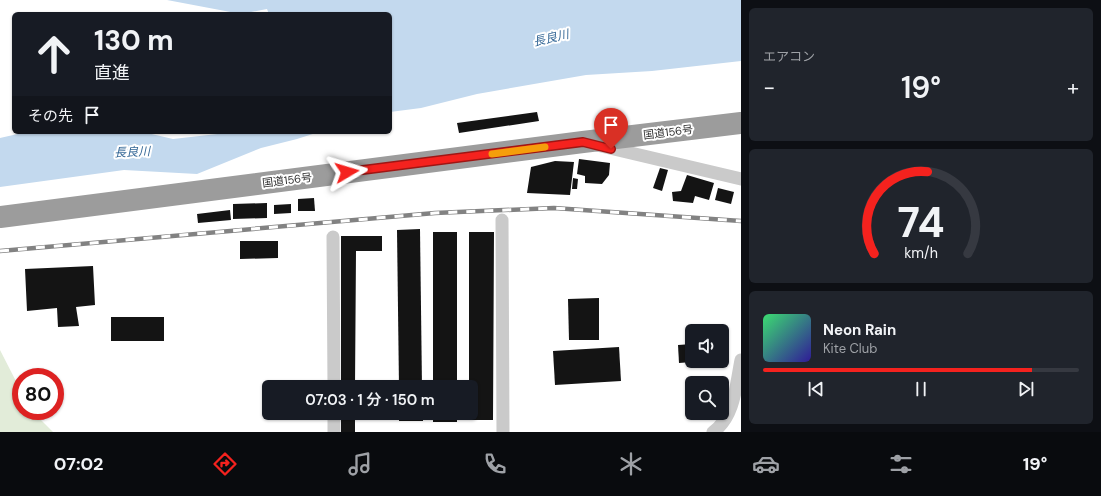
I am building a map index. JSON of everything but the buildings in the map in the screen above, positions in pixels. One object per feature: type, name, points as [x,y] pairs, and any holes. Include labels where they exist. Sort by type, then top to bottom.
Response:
[{"type":"highway","name":"国道156号","points":[[0,217],[741,123]]},
{"type":"street","points":[[583,142],[741,179]]},
{"type":"street","points":[[502,220],[503,432]]},
{"type":"street","points":[[333,237],[334,380]]},
{"type":"street","points":[[713,432],[722,426],[731,407],[741,360]]},
{"type":"street","points":[[334,420],[334,432]]},
{"type":"green space","points":[[0,350],[12,373],[12,420],[41,420],[53,432],[0,432]]},
{"type":"water","name":"長良川","points":[[167,0],[741,0],[741,61],[652,71],[586,75],[477,94],[421,108],[392,112],[392,12],[268,12],[267,9],[251,12],[230,12]]},
{"type":"water","name":"長良川","points":[[18,134],[152,134],[173,139],[217,134],[313,134],[261,148],[197,174],[124,170],[0,187],[0,138]]},
{"type":"railway","points":[[0,251],[435,213],[554,208],[741,221]]},
{"type":"slow traffic","points":[[492,154],[545,147]]},
{"type":"route","points":[[347,172],[583,142],[611,149]]}]
